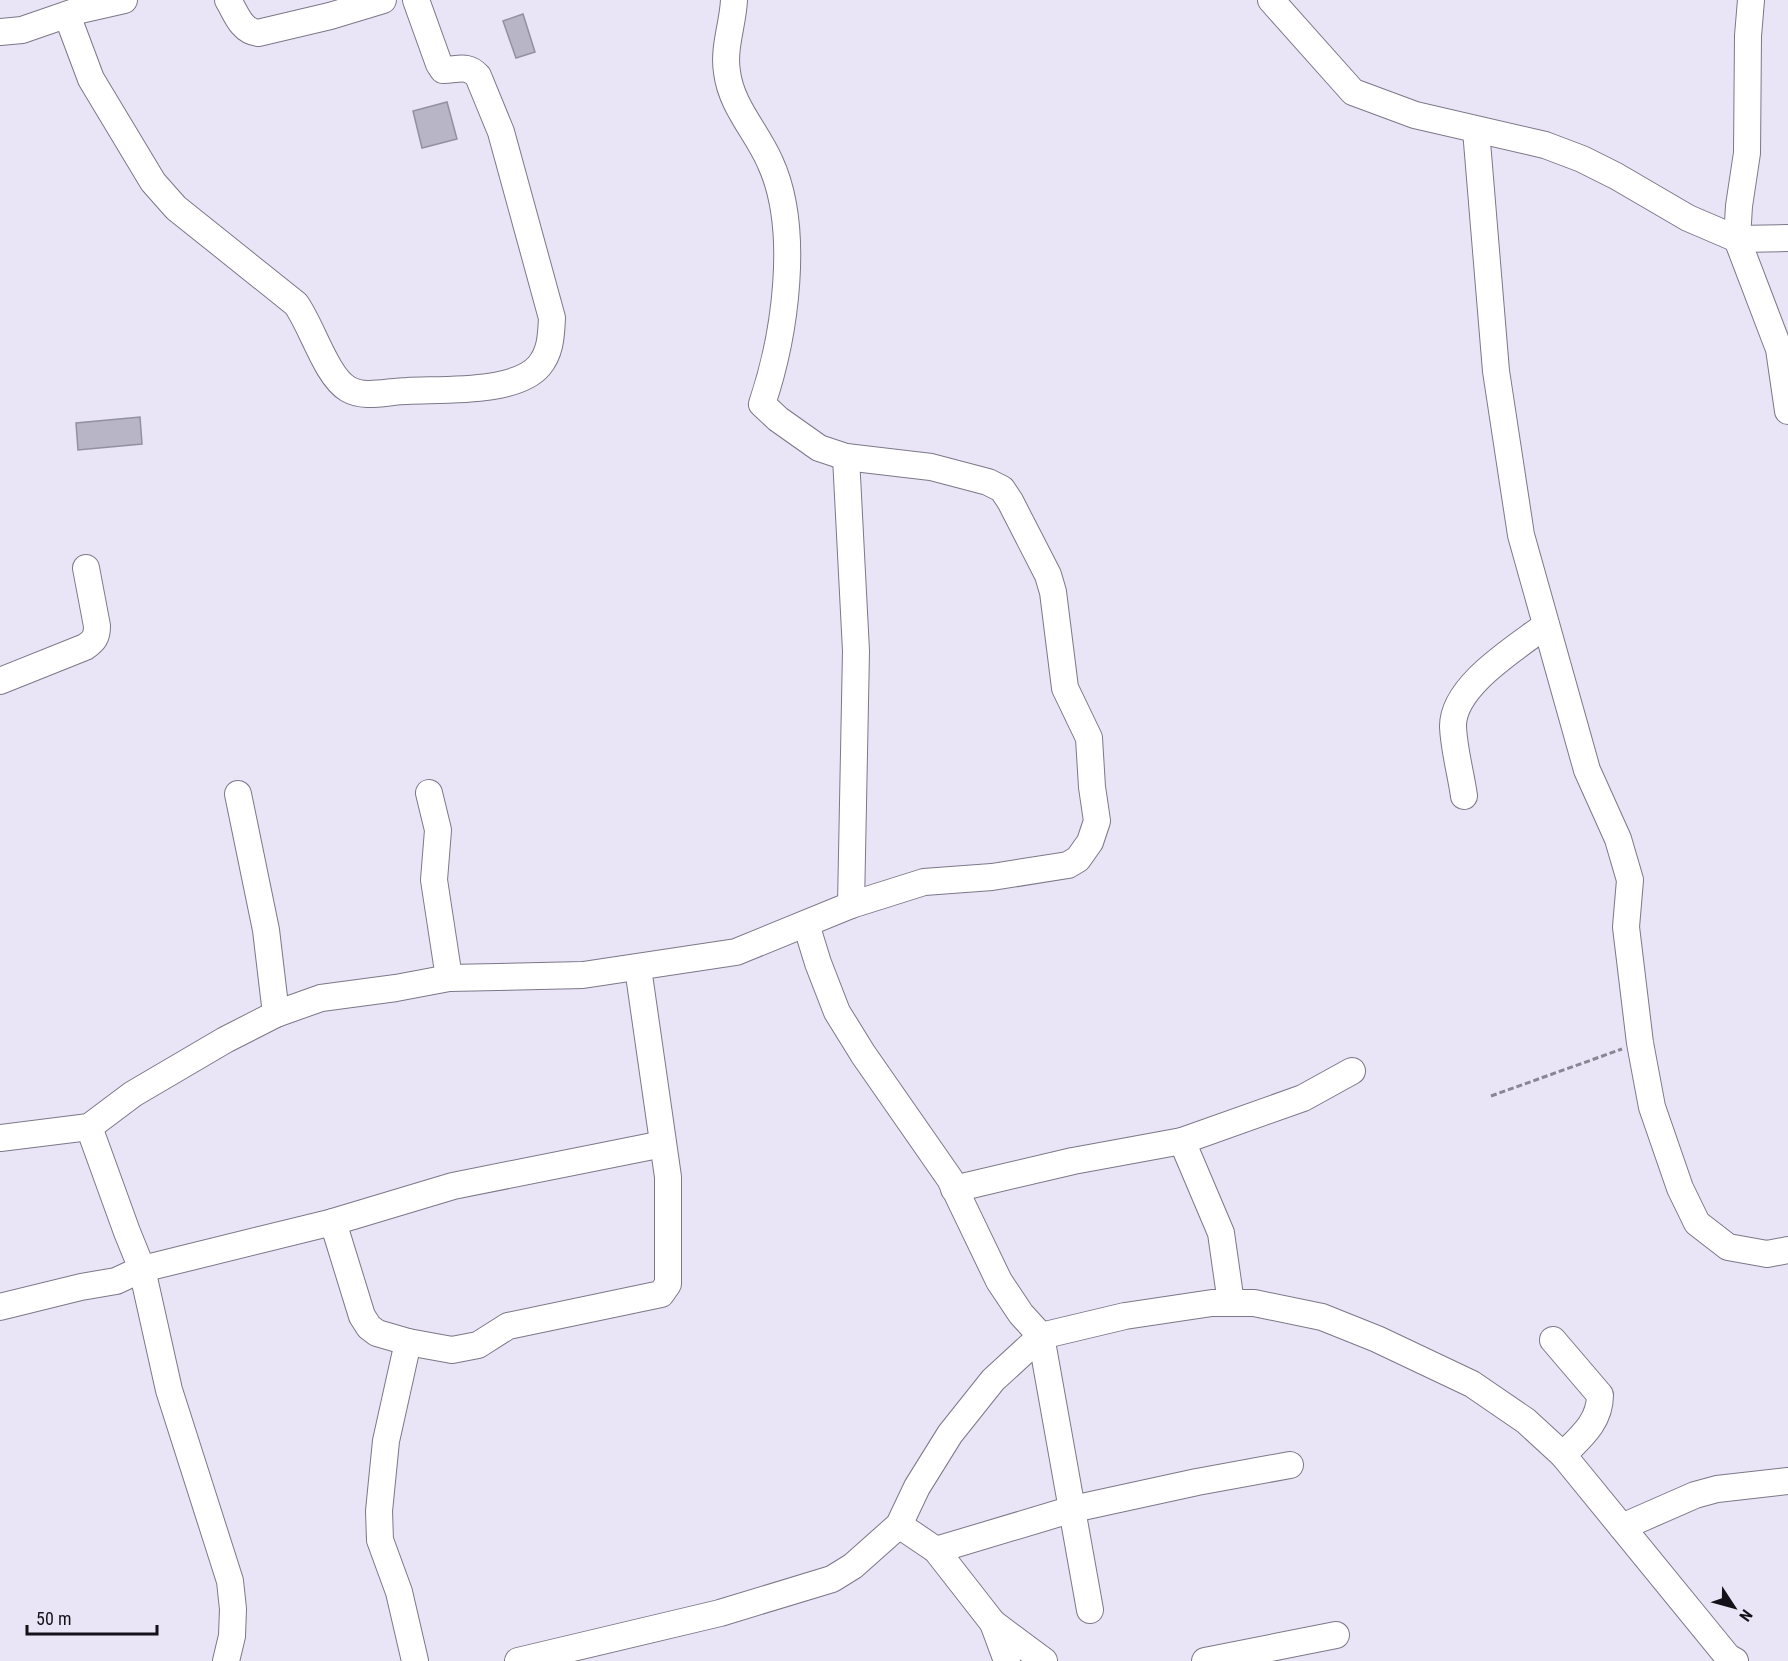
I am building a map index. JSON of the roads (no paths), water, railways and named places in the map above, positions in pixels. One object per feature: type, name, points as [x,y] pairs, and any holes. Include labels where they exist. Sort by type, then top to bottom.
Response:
[{"type":"street","points":[[0,32],[22,30],[75,8],[124,0]]},
{"type":"street","points":[[228,0],[244,28],[258,33],[330,16],[383,0]]},
{"type":"street","points":[[75,8],[91,79],[153,182],[176,208],[296,303],[306,318],[331,372],[340,384],[350,390],[365,394],[466,390],[523,377],[539,366],[551,344],[552,318],[501,132],[478,76],[472,69],[466,67],[443,70],[416,0]]},
{"type":"street","points":[[0,1138],[89,1127],[133,1094],[225,1040],[276,1014],[321,998],[449,978],[583,975],[736,952],[851,905],[924,882],[992,877],[1068,865],[1078,859],[1090,842],[1097,821],[1089,738],[1065,688],[1053,592],[1040,556],[1002,489],[988,482],[931,467],[846,457],[819,448],[778,419],[762,404],[770,377],[786,297],[788,261],[780,190],[771,163],[733,97],[727,73],[726,51],[734,0]]},
{"type":"street","points":[[1271,0],[1353,92],[1415,115],[1545,145],[1616,176],[1688,218],[1737,239],[1788,238]]},
{"type":"street","points":[[1751,0],[1748,36],[1747,153],[1739,206],[1737,239],[1779,349],[1788,411]]},
{"type":"street","points":[[1476,130],[1496,371],[1521,535],[1587,770],[1618,839],[1630,880],[1626,927],[1640,1043],[1652,1107],[1680,1188],[1697,1223],[1728,1247],[1767,1254],[1788,1250]]},
{"type":"street","points":[[846,457],[856,651],[851,905]]},
{"type":"street","points":[[0,681],[93,642],[97,635],[97,626],[86,568]]},
{"type":"street","points":[[1464,796],[1453,726],[1456,707],[1469,688],[1489,669],[1546,625]]},
{"type":"street","points":[[238,794],[266,930],[276,1014]]},
{"type":"street","points":[[429,794],[438,830],[434,880],[449,978]]},
{"type":"street","points":[[806,924],[837,1012],[863,1054],[950,1179],[999,1281],[1021,1314],[1041,1336],[1090,1610]]},
{"type":"street","points":[[333,1222],[362,1316],[369,1328],[377,1333],[439,1349],[470,1348],[508,1326],[661,1294],[668,1284],[668,1177],[638,968]]},
{"type":"street","points":[[954,1189],[1073,1161],[1182,1141],[1303,1098],[1352,1071]]},
{"type":"street","points":[[89,1127],[142,1269],[169,1390],[230,1581],[232,1636],[226,1661]]},
{"type":"street","points":[[1182,1141],[1221,1233],[1231,1303]]},
{"type":"street","points":[[0,1307],[81,1287],[116,1281],[142,1269],[333,1222],[453,1186],[663,1144]]},
{"type":"street","points":[[518,1661],[720,1613],[832,1579],[853,1566],[899,1525],[917,1487],[950,1434],[993,1380],[1041,1336],[1125,1316],[1231,1303],[1254,1303],[1323,1317],[1472,1384],[1526,1421],[1563,1455],[1728,1657],[1735,1661]]},
{"type":"street","points":[[1553,1340],[1600,1395],[1600,1407],[1594,1423],[1563,1455]]},
{"type":"street","points":[[408,1342],[386,1441],[379,1510],[380,1540],[399,1592],[415,1661]]},
{"type":"street","points":[[936,1550],[1073,1509],[1197,1482],[1290,1465]]},
{"type":"street","points":[[1622,1527],[1695,1495],[1717,1489],[1788,1481]]},
{"type":"street","points":[[899,1525],[936,1550],[993,1623],[1044,1661]]},
{"type":"street","points":[[993,1623],[1007,1661]]},
{"type":"street","points":[[1205,1661],[1336,1635]]}]
